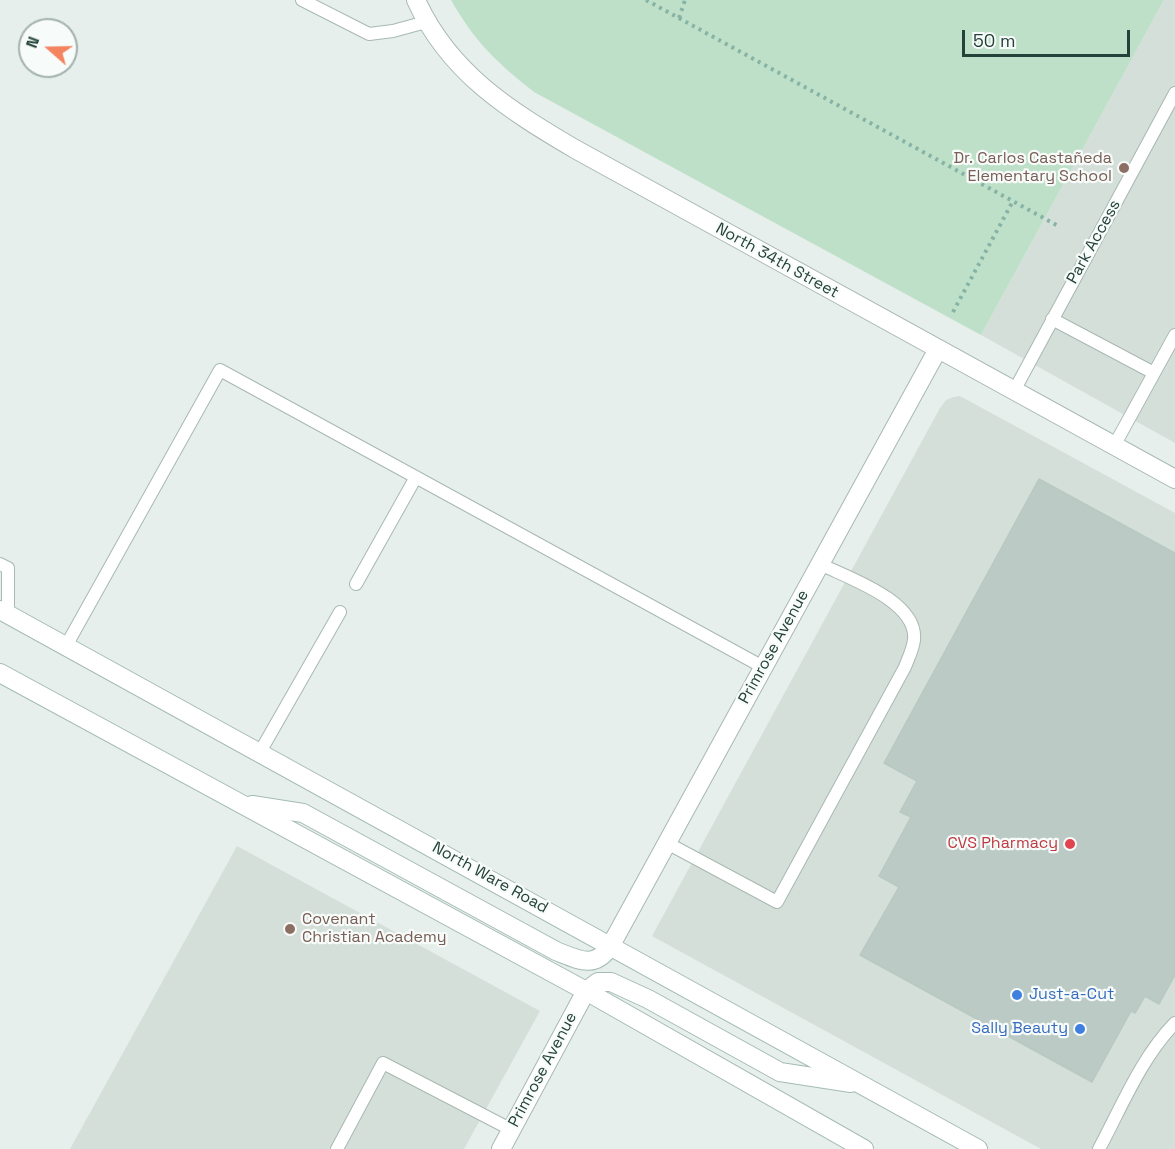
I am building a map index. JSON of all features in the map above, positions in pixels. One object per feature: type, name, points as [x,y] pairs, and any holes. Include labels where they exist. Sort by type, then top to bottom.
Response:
[{"type":"main road","name":"North 34th Street","points":[[416,0],[426,22],[453,60],[473,80],[514,113],[585,155],[1175,479]]},
{"type":"main road","name":"Primrose Avenue","points":[[611,945],[938,349]]},
{"type":"main road","name":"North Ware Road","points":[[4,612],[978,1149]]},
{"type":"main road","points":[[0,673],[586,992],[864,1149]]},
{"type":"main road","points":[[238,803],[303,813],[556,951],[589,961],[604,956],[611,945]]},
{"type":"main road","points":[[586,992],[598,982],[611,982],[648,999],[780,1072],[862,1084]]},
{"type":"main road","name":"Primrose Avenue","points":[[501,1149],[586,992]]},
{"type":"lane","points":[[302,0],[317,4],[369,34],[393,32],[426,22]]},
{"type":"lane","name":"Park Access","points":[[1014,391],[1175,93]]},
{"type":"lane","points":[[1052,319],[1154,373]]},
{"type":"lane","points":[[1114,446],[1175,335]]},
{"type":"lane","points":[[66,646],[220,370],[763,667]]},
{"type":"lane","points":[[356,584],[416,477]]},
{"type":"lane","points":[[0,564],[8,568],[4,612]]},
{"type":"lane","points":[[667,843],[777,902],[905,667],[914,640],[912,624],[902,609],[885,596],[820,564]]},
{"type":"lane","points":[[260,753],[340,612]]},
{"type":"lane","points":[[1099,1149],[1148,1057],[1175,1023]]},
{"type":"lane","points":[[337,1149],[383,1063],[512,1130]]},
{"type":"path","points":[[646,0],[1060,227]]},
{"type":"path","points":[[679,18],[685,0]]},
{"type":"path","points":[[953,312],[1013,201]]},
{"type":"shaded area","name":"Dr. Carlos Castañeda Elementary School","points":[[1164,0],[1175,0],[1175,443],[981,335]]},
{"type":"shaded area","points":[[960,396],[1175,513],[1175,1149],[1041,1149],[652,936],[940,408],[946,400]]},
{"type":"shaded area","name":"Covenant Christian Academy","points":[[237,846],[540,1011],[464,1149],[70,1149]]},
{"type":"green space","points":[[451,0],[1164,0],[981,335],[534,92],[487,51]]},
{"type":"building","points":[[1039,479],[1175,553],[1175,975],[1159,1004],[1145,996],[1135,1013],[1131,1011],[1092,1082],[860,955],[899,887],[879,876],[911,817],[900,812],[917,781],[884,763]]},
{"type":"place","name":"Dr. Carlos Castañeda Elementary School","points":[[1124,168]]},
{"type":"place","name":"CVS Pharmacy","points":[[1070,844]]},
{"type":"place","name":"Covenant Christian Academy","points":[[290,929]]},
{"type":"place","name":"Just-a-Cut","points":[[1017,995]]},
{"type":"place","name":"Sally Beauty","points":[[1080,1029]]}]
